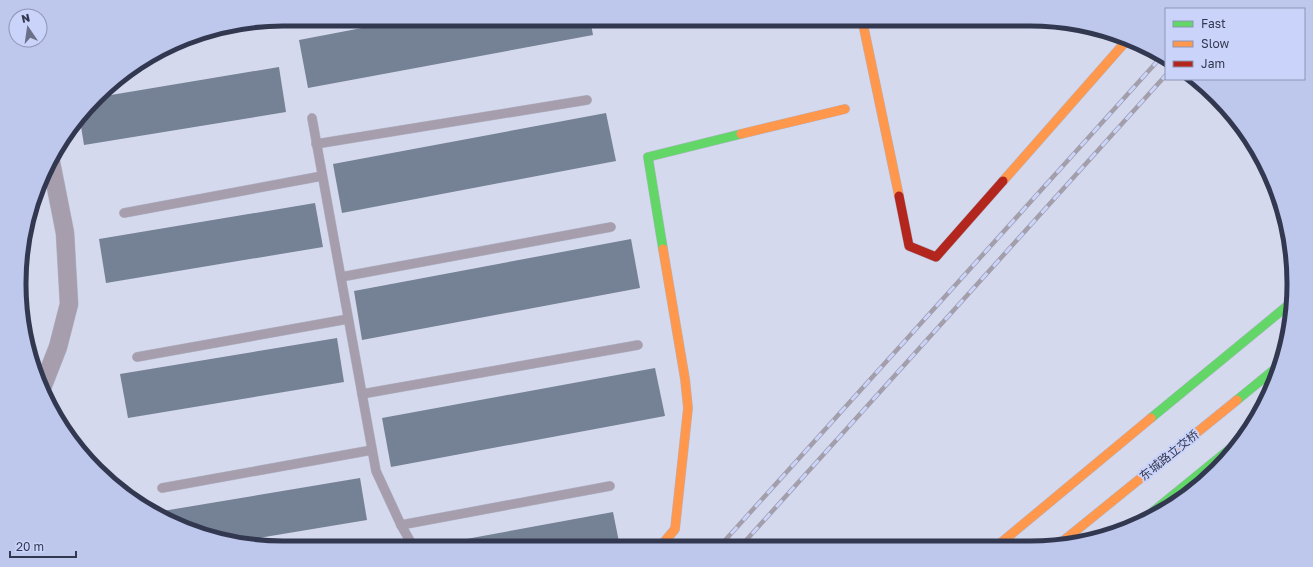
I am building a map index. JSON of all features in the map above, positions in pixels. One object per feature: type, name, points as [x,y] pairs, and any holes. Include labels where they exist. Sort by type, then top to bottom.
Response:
[{"type":"street","points":[[863,26],[909,246],[936,257],[1123,44]]},
{"type":"street","points":[[665,541],[675,529],[688,408],[685,379],[648,157],[845,109]]},
{"type":"street","points":[[45,380],[58,347],[69,304],[65,234],[52,172]]},
{"type":"street","points":[[1003,541],[1286,307]]},
{"type":"street","name":"东城路立交桥","points":[[1066,538],[1271,372]]},
{"type":"street","points":[[1160,506],[1219,458]]},
{"type":"lane","points":[[316,144],[588,100]]},
{"type":"lane","points":[[312,118],[376,471],[410,541]]},
{"type":"lane","points":[[124,213],[322,176]]},
{"type":"lane","points":[[340,277],[611,228]]},
{"type":"lane","points":[[137,357],[348,319]]},
{"type":"lane","points":[[362,394],[638,345]]},
{"type":"lane","points":[[162,488],[372,450]]},
{"type":"lane","points":[[401,525],[610,486]]},
{"type":"building","points":[[372,26],[591,26],[593,35],[308,88],[299,40]]},
{"type":"building","points":[[279,67],[286,112],[84,145],[81,125],[107,96]]},
{"type":"building","points":[[606,113],[616,161],[342,213],[333,164]]},
{"type":"building","points":[[315,203],[323,247],[106,283],[99,239]]},
{"type":"building","points":[[631,239],[640,288],[362,340],[354,291]]},
{"type":"building","points":[[337,338],[344,382],[128,418],[120,374]]},
{"type":"building","points":[[655,368],[665,416],[391,467],[382,418]]},
{"type":"building","points":[[360,478],[367,520],[252,539],[233,536],[201,527],[163,511]]},
{"type":"building","points":[[613,512],[619,541],[455,541]]},
{"type":"railway","points":[[724,541],[1158,60]]},
{"type":"railway","points":[[745,541],[1165,76]]},
{"type":"traffic: fast","points":[[663,249],[648,157],[741,134]]},
{"type":"traffic: fast","points":[[1151,418],[1286,307]]},
{"type":"traffic: fast","points":[[1237,400],[1271,373]]},
{"type":"traffic: fast","points":[[1160,506],[1219,458]]},
{"type":"traffic: slow","points":[[863,26],[899,196]]},
{"type":"traffic: slow","points":[[1003,181],[1123,44]]},
{"type":"traffic: slow","points":[[741,134],[845,109]]},
{"type":"traffic: slow","points":[[663,249],[685,379],[688,408],[675,529],[665,541]]},
{"type":"traffic: slow","points":[[1066,538],[1237,400]]},
{"type":"traffic: slow","points":[[1003,541],[1151,418]]},
{"type":"traffic: jam","points":[[899,196],[909,246],[936,257],[1003,181]]}]
